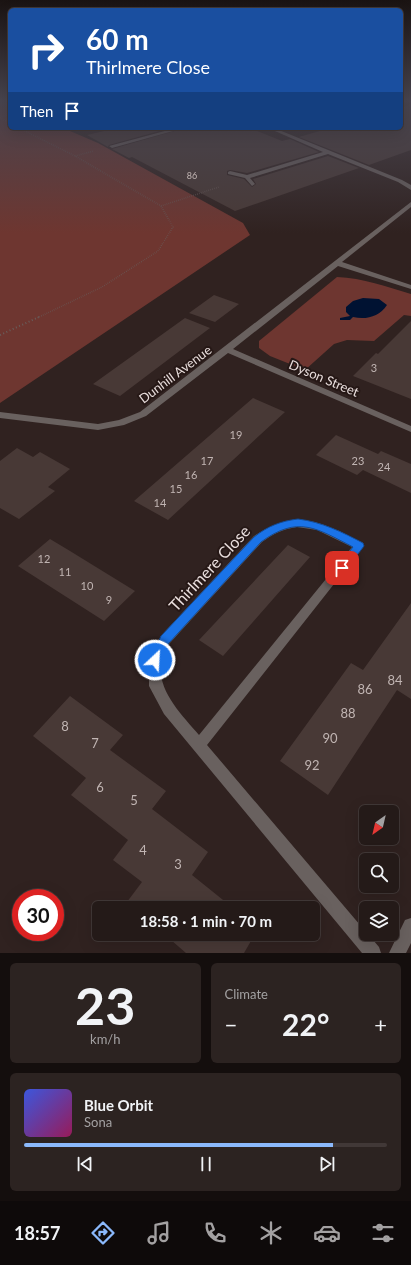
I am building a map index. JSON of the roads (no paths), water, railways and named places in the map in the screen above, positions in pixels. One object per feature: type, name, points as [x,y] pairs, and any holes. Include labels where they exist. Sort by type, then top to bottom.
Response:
[{"type":"street","points":[[112,146],[118,144]]},
{"type":"street","points":[[310,144],[400,181],[411,188]]},
{"type":"street","points":[[230,173],[248,177],[328,152]]},
{"type":"street","points":[[248,177],[252,184]]},
{"type":"street","name":"Dunhill Avenue","points":[[0,415],[91,426],[121,423],[143,414],[227,350],[411,204]]},
{"type":"street","points":[[337,263],[411,287]]},
{"type":"street","name":"Dyson Street","points":[[227,350],[411,429]]},
{"type":"street","name":"Thirlmere Close","points":[[199,746],[359,546],[328,529],[311,524],[298,522],[284,524],[271,529],[258,539],[165,640],[155,660],[156,686],[169,710],[199,746],[373,953]]},
{"type":"street","points":[[397,953],[411,926]]},
{"type":"water","points":[[363,298],[379,299],[387,305],[384,309],[372,317],[353,317],[350,320],[340,320],[340,318],[350,316],[346,312],[346,307],[353,301]]}]
